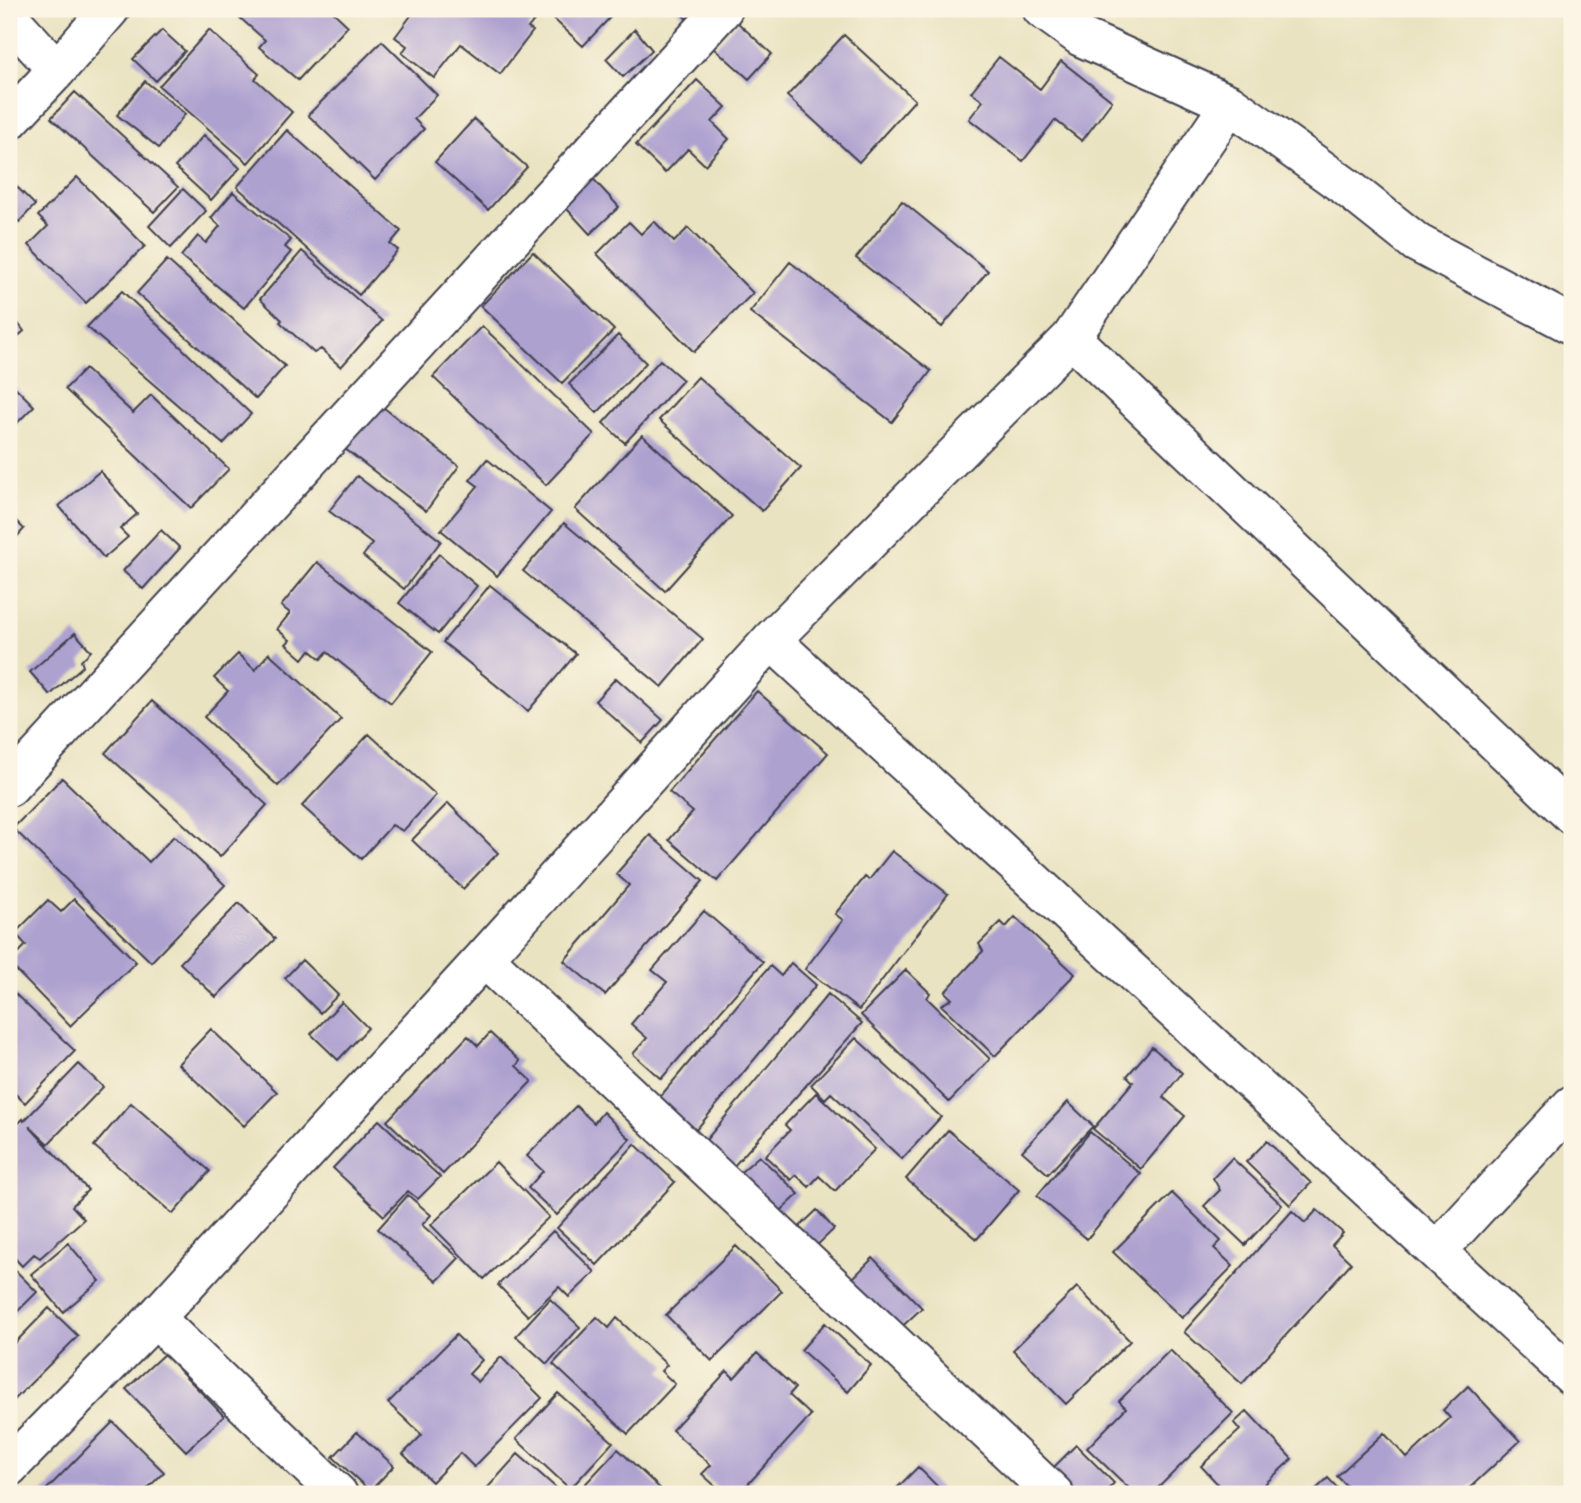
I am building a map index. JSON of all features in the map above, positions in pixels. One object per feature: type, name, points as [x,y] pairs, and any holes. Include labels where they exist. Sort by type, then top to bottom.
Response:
[{"type":"street","points":[[9,121],[110,9]]},
{"type":"street","points":[[9,787],[723,9]]},
{"type":"street","points":[[1042,9],[1081,37],[1230,104],[1349,189],[1417,243],[1572,325]]},
{"type":"street","points":[[9,17],[57,70]]},
{"type":"street","points":[[9,1467],[155,1318],[771,640],[1072,338],[1230,104]]},
{"type":"street","points":[[1072,338],[1572,815]]},
{"type":"street","points":[[771,640],[1572,1376]]},
{"type":"street","points":[[484,958],[1054,1494]]},
{"type":"street","points":[[1437,1251],[1572,1105]]},
{"type":"street","points":[[155,1318],[338,1494]]},
{"type":"building","points":[[247,9],[330,9],[348,26],[298,80],[259,47],[265,40],[239,17]]},
{"type":"building","points":[[416,9],[535,9],[540,13],[528,28],[533,31],[500,74],[461,44],[434,78],[402,53],[407,46],[395,37]]},
{"type":"building","points":[[543,9],[618,9],[583,46]]},
{"type":"building","points":[[676,9],[697,9],[687,19]]},
{"type":"building","points":[[737,22],[772,54],[749,79],[714,48]]},
{"type":"building","points":[[635,29],[652,50],[623,77],[606,59]]},
{"type":"building","points":[[162,30],[185,51],[156,81],[133,59]]},
{"type":"building","points":[[209,30],[259,74],[255,79],[292,112],[248,163],[159,86]]},
{"type":"building","points":[[844,35],[915,100],[859,162],[787,96]]},
{"type":"building","points":[[382,41],[437,95],[414,119],[424,129],[375,180],[308,115]]},
{"type":"building","points":[[999,57],[1040,89],[1061,61],[1112,101],[1082,141],[1055,120],[1023,161],[969,119],[983,101],[971,92]]},
{"type":"building","points":[[697,80],[726,107],[712,122],[729,139],[705,165],[688,149],[665,173],[636,145]]},
{"type":"building","points":[[145,81],[185,114],[159,148],[117,115]]},
{"type":"building","points":[[75,92],[178,187],[154,212],[51,118]]},
{"type":"building","points":[[474,119],[527,167],[488,210],[435,162]]},
{"type":"building","points":[[287,130],[401,231],[390,244],[398,250],[359,295],[237,187]]},
{"type":"building","points":[[204,135],[240,168],[211,200],[175,167]]},
{"type":"building","points":[[586,171],[619,207],[590,234],[557,198]]},
{"type":"building","points":[[77,177],[145,246],[86,303],[29,245],[48,226],[38,216]]},
{"type":"building","points":[[14,184],[35,205],[19,222],[9,212],[9,190]]},
{"type":"building","points":[[183,189],[206,211],[171,248],[149,226]]},
{"type":"building","points":[[233,192],[291,240],[285,247],[291,252],[244,308],[181,256],[198,236],[206,243],[220,226],[211,218]]},
{"type":"building","points":[[902,201],[988,271],[942,327],[856,258]]},
{"type":"building","points":[[654,221],[674,242],[688,228],[753,293],[694,352],[597,254],[629,222],[641,234]]},
{"type":"building","points":[[302,251],[382,321],[341,367],[321,349],[314,353],[280,322],[282,320],[260,299]]},
{"type":"building","points":[[533,252],[614,330],[562,383],[481,306]]},
{"type":"building","points":[[167,260],[285,366],[256,399],[137,293]]},
{"type":"building","points":[[790,262],[931,371],[892,422],[750,312]]},
{"type":"building","points":[[122,291],[251,414],[223,444],[87,327]]},
{"type":"building","points":[[9,312],[24,331],[9,344]]},
{"type":"building","points":[[482,326],[594,434],[546,485],[433,377]]},
{"type":"building","points":[[618,335],[646,363],[597,413],[569,384]]},
{"type":"building","points":[[660,360],[683,380],[625,443],[603,423]]},
{"type":"building","points":[[85,369],[133,413],[151,395],[229,469],[191,508],[65,389]]},
{"type":"building","points":[[698,377],[801,468],[762,511],[659,420]]},
{"type":"building","points":[[9,381],[34,406],[9,431]]},
{"type":"building","points":[[375,401],[459,466],[426,511],[340,445]]},
{"type":"building","points":[[642,435],[732,516],[665,591],[575,509]]},
{"type":"building","points":[[487,459],[551,512],[497,576],[441,530],[478,486],[470,480]]},
{"type":"building","points":[[100,471],[137,514],[120,529],[128,537],[104,558],[59,506]]},
{"type":"building","points":[[357,476],[441,541],[404,589],[363,556],[372,544],[329,511]]},
{"type":"building","points":[[9,514],[24,529],[11,543],[9,541]]},
{"type":"building","points":[[564,523],[703,639],[662,687],[523,571]]},
{"type":"building","points":[[161,530],[180,548],[143,589],[123,571]]},
{"type":"building","points":[[439,554],[477,586],[438,634],[399,603]]},
{"type":"building","points":[[317,562],[432,652],[391,703],[327,652],[321,659],[310,650],[303,659],[286,644],[290,640],[277,629],[290,613],[281,606]]},
{"type":"building","points":[[490,585],[576,654],[528,711],[443,642]]},
{"type":"building","points":[[75,633],[91,651],[81,661],[83,666],[50,695],[30,672]]},
{"type":"building","points":[[269,653],[341,719],[278,786],[204,717],[228,691],[214,678],[238,654],[255,670]]},
{"type":"building","points":[[616,678],[663,720],[642,743],[595,701]]},
{"type":"building","points":[[757,691],[828,753],[717,881],[669,840],[693,812],[669,792]]},
{"type":"building","points":[[152,701],[267,805],[220,857],[105,753]]},
{"type":"building","points":[[369,734],[436,795],[403,831],[392,825],[361,859],[302,806]]},
{"type":"building","points":[[62,778],[149,862],[174,836],[225,885],[151,962],[13,828]]},
{"type":"building","points":[[448,803],[498,853],[463,889],[412,840]]},
{"type":"building","points":[[650,835],[703,881],[605,995],[564,961],[629,885],[616,874]]},
{"type":"building","points":[[892,851],[948,894],[859,1010],[805,969],[843,920],[835,914],[865,877],[869,880]]},
{"type":"building","points":[[74,899],[136,962],[70,1026],[9,963],[26,945],[15,933],[48,900],[61,912]]},
{"type":"building","points":[[239,903],[275,939],[216,997],[180,963]]},
{"type":"building","points":[[704,911],[763,962],[661,1079],[633,1054],[647,1038],[631,1024],[667,982],[652,970]]},
{"type":"building","points":[[1015,917],[1075,974],[995,1056],[941,1005],[952,999],[945,992],[983,951],[979,944],[1001,922],[1006,927]]},
{"type":"building","points":[[302,960],[338,995],[320,1013],[285,978]]},
{"type":"building","points":[[791,963],[816,985],[691,1136],[654,1104],[770,966],[781,976]]},
{"type":"building","points":[[906,970],[930,993],[927,998],[990,1059],[949,1102],[861,1015]]},
{"type":"building","points":[[9,988],[75,1051],[25,1103],[9,1088]]},
{"type":"building","points":[[828,994],[862,1023],[733,1167],[706,1140]]},
{"type":"building","points":[[342,1002],[368,1028],[338,1060],[311,1034]]},
{"type":"building","points":[[211,1029],[277,1092],[244,1126],[178,1064]]},
{"type":"building","points":[[490,1033],[520,1061],[516,1066],[532,1081],[443,1174],[387,1121],[468,1036],[478,1046]]},
{"type":"building","points":[[856,1038],[941,1117],[902,1159],[831,1093],[825,1099],[811,1085]]},
{"type":"building","points":[[1152,1047],[1182,1073],[1163,1097],[1185,1116],[1141,1169],[1093,1129],[1133,1082],[1127,1076]]},
{"type":"building","points":[[79,1064],[103,1087],[48,1144],[29,1126],[88,1190],[72,1206],[84,1219],[40,1258],[34,1254],[22,1266],[9,1252],[9,1132],[23,1119],[24,1121]]},
{"type":"building","points":[[816,1093],[875,1149],[835,1191],[819,1176],[809,1187],[796,1175],[791,1180],[765,1156],[790,1130],[785,1125]]},
{"type":"building","points":[[1068,1102],[1093,1126],[1048,1174],[1022,1151]]},
{"type":"building","points":[[131,1103],[210,1171],[173,1214],[94,1146]]},
{"type":"building","points":[[576,1106],[594,1123],[603,1112],[630,1139],[557,1215],[528,1188],[543,1171],[527,1156]]},
{"type":"building","points":[[379,1120],[440,1177],[418,1199],[408,1191],[384,1216],[333,1168]]},
{"type":"building","points":[[948,1130],[1019,1190],[977,1239],[906,1179]]},
{"type":"building","points":[[1090,1132],[1141,1174],[1087,1239],[1037,1196]]},
{"type":"building","points":[[1267,1141],[1311,1183],[1290,1205],[1246,1162]]},
{"type":"building","points":[[635,1144],[675,1182],[597,1265],[557,1228]]},
{"type":"building","points":[[759,1156],[799,1194],[771,1220],[734,1178]]},
{"type":"building","points":[[1232,1158],[1282,1205],[1245,1245],[1204,1206],[1220,1190],[1213,1178]]},
{"type":"building","points":[[496,1162],[549,1217],[484,1279],[431,1225]]},
{"type":"building","points":[[1172,1193],[1221,1241],[1214,1248],[1233,1266],[1182,1318],[1113,1252]]},
{"type":"building","points":[[408,1195],[431,1215],[422,1225],[459,1258],[437,1281],[378,1229]]},
{"type":"building","points":[[817,1210],[834,1229],[810,1252],[792,1234]]},
{"type":"building","points":[[1317,1210],[1343,1233],[1332,1245],[1351,1263],[1242,1384],[1184,1332],[1292,1211],[1305,1223]]},
{"type":"building","points":[[553,1231],[595,1272],[569,1297],[559,1287],[528,1316],[498,1285]]},
{"type":"building","points":[[68,1243],[100,1281],[63,1312],[31,1274]]},
{"type":"building","points":[[736,1246],[782,1291],[712,1361],[666,1315]]},
{"type":"building","points":[[873,1258],[922,1308],[895,1333],[847,1284]]},
{"type":"building","points":[[9,1264],[37,1292],[9,1320]]},
{"type":"building","points":[[1077,1287],[1130,1341],[1066,1404],[1013,1350]]},
{"type":"building","points":[[550,1299],[580,1327],[547,1364],[516,1336]]},
{"type":"building","points":[[49,1308],[78,1336],[9,1405],[9,1349]]},
{"type":"building","points":[[597,1317],[609,1328],[617,1318],[667,1365],[661,1371],[675,1384],[628,1434],[553,1364]]},
{"type":"building","points":[[825,1323],[871,1365],[848,1392],[801,1350]]},
{"type":"building","points":[[456,1335],[482,1360],[469,1374],[478,1382],[501,1357],[542,1398],[474,1467],[460,1453],[432,1482],[403,1454],[422,1435],[388,1403]]},
{"type":"building","points":[[1170,1350],[1233,1413],[1152,1494],[1135,1494],[1087,1448],[1126,1408],[1119,1401]]},
{"type":"building","points":[[757,1353],[795,1388],[789,1395],[811,1415],[739,1494],[724,1494],[702,1474],[711,1465],[672,1430],[727,1371],[734,1378]]},
{"type":"building","points":[[164,1354],[224,1416],[186,1451],[126,1389]]},
{"type":"building","points":[[1468,1386],[1520,1441],[1463,1494],[1354,1494],[1337,1476],[1384,1433],[1407,1458],[1450,1418],[1443,1410]]},
{"type":"building","points":[[558,1393],[613,1442],[570,1489],[516,1439]]},
{"type":"building","points":[[1247,1411],[1292,1459],[1254,1494],[1227,1494],[1201,1466],[1240,1430],[1234,1423]]},
{"type":"building","points":[[113,1422],[164,1472],[142,1494],[42,1494]]},
{"type":"building","points":[[357,1432],[394,1466],[370,1491],[333,1457]]},
{"type":"building","points":[[1076,1445],[1114,1483],[1104,1494],[1071,1494],[1049,1472]]},
{"type":"building","points":[[618,1449],[666,1494],[576,1494]]},
{"type":"building","points":[[518,1454],[563,1494],[482,1494]]},
{"type":"building","points":[[918,1467],[945,1494],[891,1494]]},
{"type":"building","points":[[1328,1478],[1343,1494],[1311,1494]]}]
